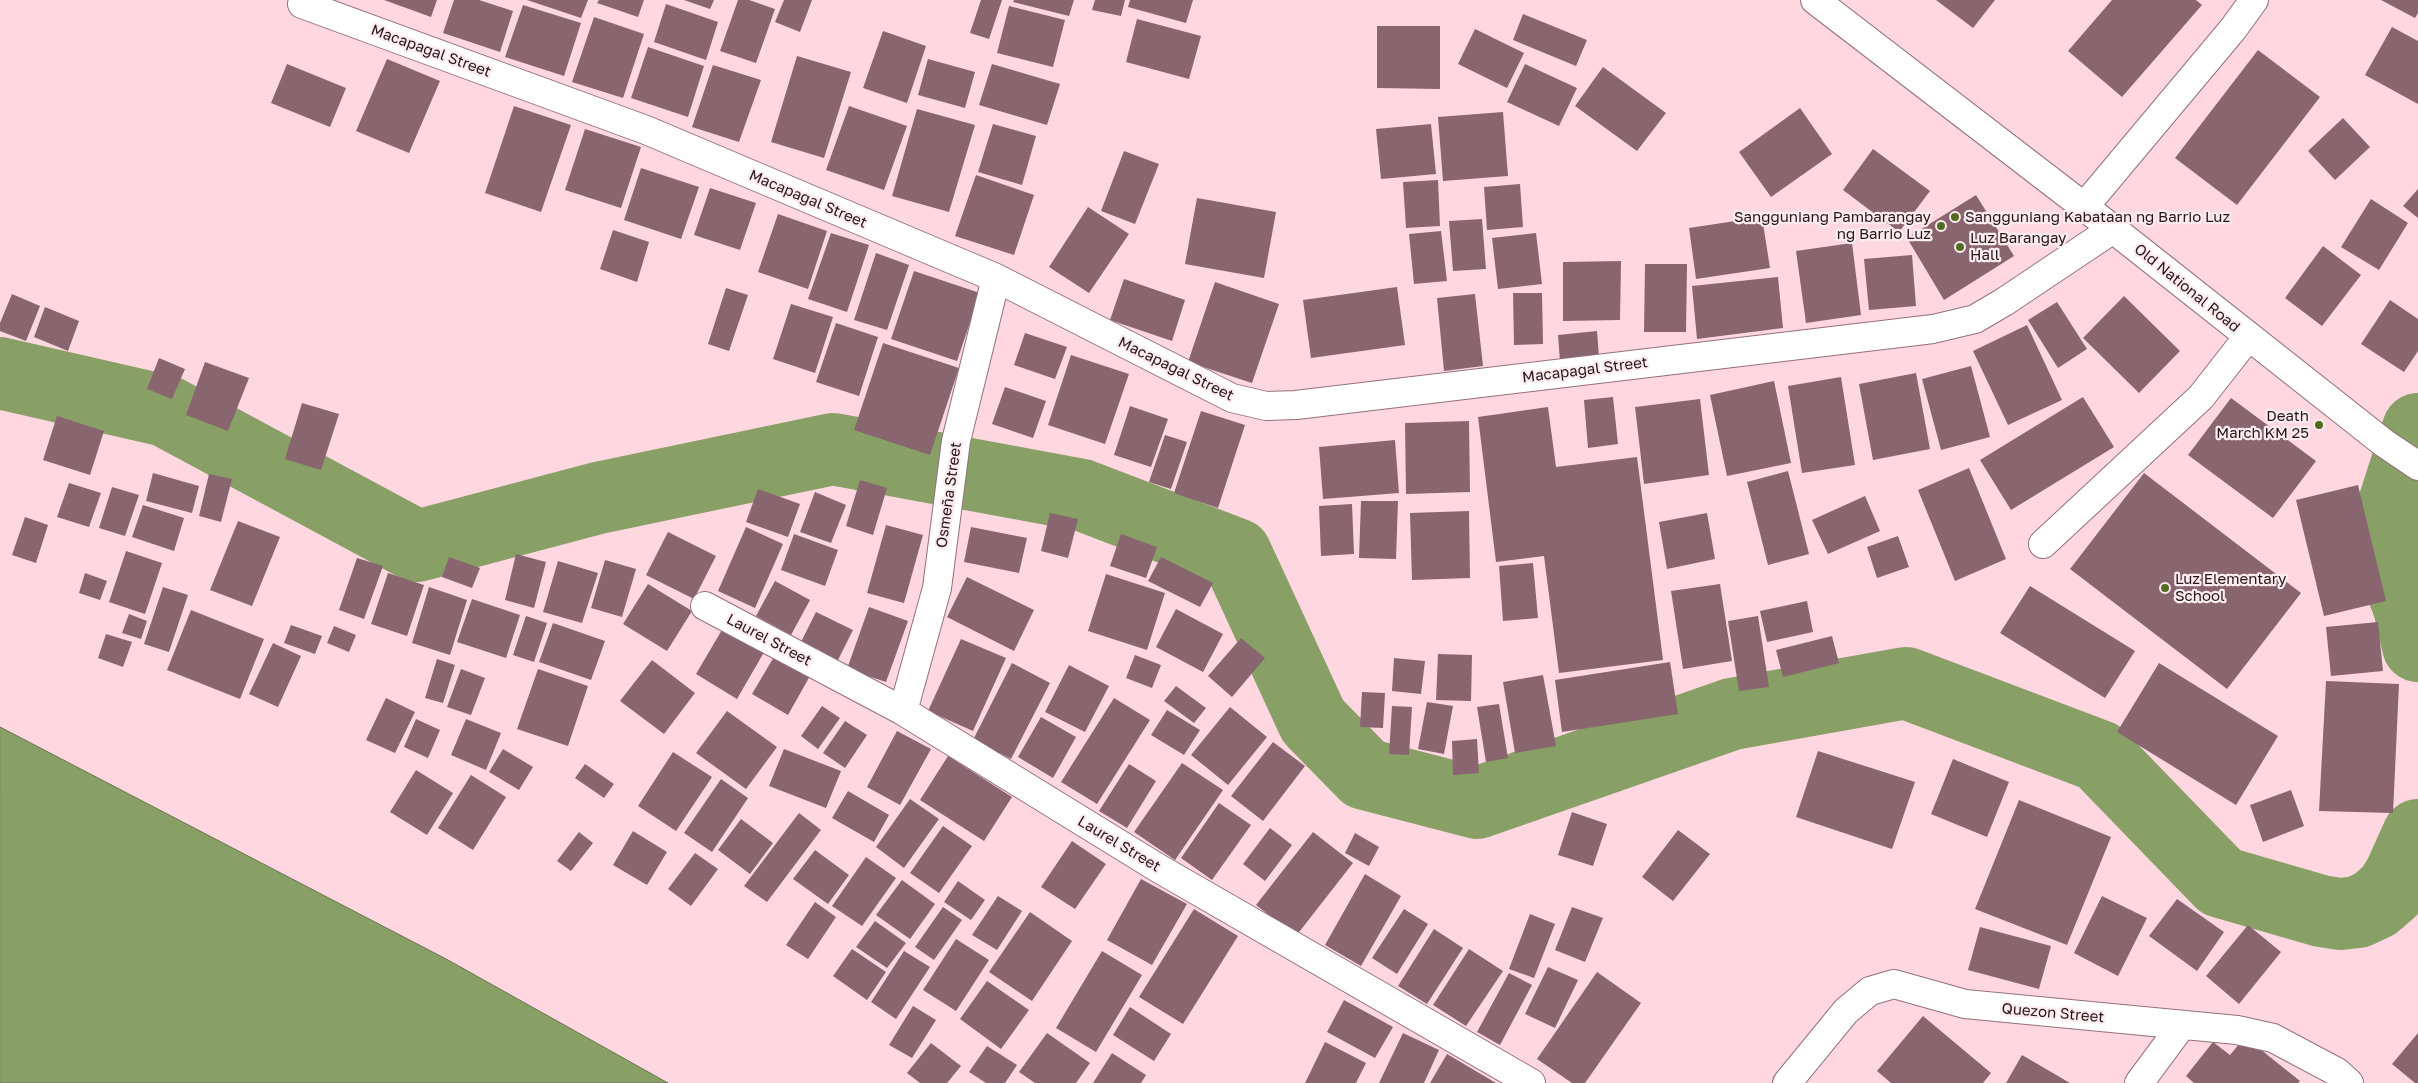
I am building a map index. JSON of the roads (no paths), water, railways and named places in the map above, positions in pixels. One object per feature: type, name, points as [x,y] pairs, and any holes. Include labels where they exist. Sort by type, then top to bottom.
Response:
[{"type":"street","points":[[2084,207],[2233,29],[2254,0]]},
{"type":"street","name":"Old National Road","points":[[1826,3],[2248,337],[2384,443],[2418,466]]},
{"type":"street","name":"Macapagal Street","points":[[302,4],[646,130],[996,278],[1232,398],[1266,406],[1296,405],[1933,329],[1975,318],[1990,310],[2113,229]]},
{"type":"street","name":"Osmeña Street","points":[[903,711],[936,588],[956,441],[996,278]]},
{"type":"street","points":[[2043,544],[2201,397],[2248,337]]},
{"type":"street","name":"Laurel Street","points":[[705,606],[903,711],[1158,868],[1532,1083]]},
{"type":"street","name":"Quezon Street","points":[[1787,1083],[1846,1011],[1870,991],[1894,984],[1965,1004],[2237,1030],[2273,1038],[2337,1072],[2349,1083]]},
{"type":"street","points":[[2139,1083],[2182,1025]]},
{"type":"waterway","points":[[0,373],[166,411],[417,546],[598,498],[833,449],[1082,495],[1236,554],[1313,721],[1365,774],[1477,803],[1732,714],[1906,683],[2099,756],[2221,882],[2321,911],[2340,914],[2358,912],[2375,904],[2390,891],[2400,875],[2418,835]]},
{"type":"waterway","points":[[2418,429],[2383,538],[2409,607],[2418,646]]},
{"type":"place","name":"Sangguniang Kabataan ng Barrio Luz","points":[[1955,217]]},
{"type":"place","name":"Sangguniang Pambarangay ng Barrio Luz","points":[[1941,226]]},
{"type":"place","name":"Luz Barangay Hall","points":[[1960,247]]},
{"type":"place","name":"Death March KM 25","points":[[2319,425]]},
{"type":"place","name":"Luz Elementary School","points":[[2165,588]]}]
